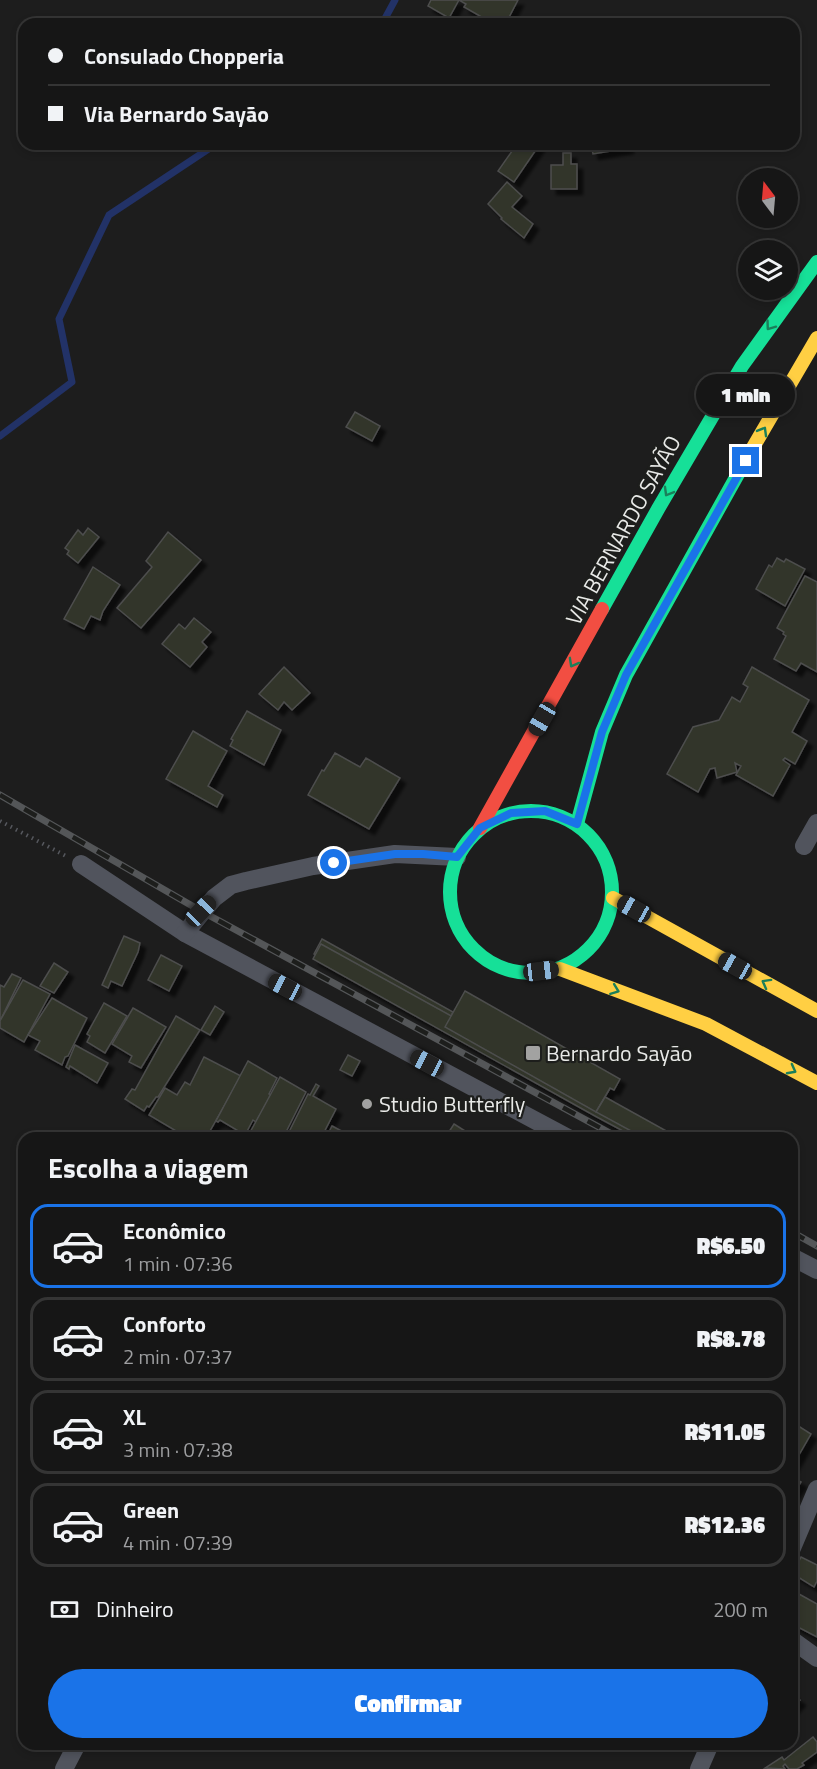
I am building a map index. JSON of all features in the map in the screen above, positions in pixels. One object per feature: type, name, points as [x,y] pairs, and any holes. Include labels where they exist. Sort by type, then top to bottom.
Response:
[{"type":"main road","name":"VIA BERNARDO SAYÃO","points":[[480,828],[658,509],[742,366],[817,262]]},
{"type":"main road","points":[[577,824],[602,732],[626,675],[729,489],[817,338]]},
{"type":"main road","points":[[560,969],[597,941],[613,898],[605,856],[577,824],[545,811],[511,813],[480,828],[457,857],[449,895],[459,932],[485,960],[522,974],[560,969],[706,1024],[817,1083]]},
{"type":"main road","points":[[613,898],[817,1011]]},
{"type":"street","points":[[804,846],[817,823]]},
{"type":"street","points":[[184,933],[214,898],[231,885],[246,880],[313,866],[395,854],[457,857]]},
{"type":"street","points":[[81,864],[184,933],[557,1132]]},
{"type":"street","points":[[798,1260],[817,1270]]},
{"type":"street","points":[[798,1534],[817,1489]]},
{"type":"street","points":[[798,1644],[817,1658]]},
{"type":"street","points":[[64,1769],[74,1750]]},
{"type":"street","points":[[699,1769],[707,1750]]},
{"type":"path","points":[[0,821],[81,864]]},
{"type":"building","points":[[431,0],[459,0],[449,18],[428,6]]},
{"type":"building","points":[[459,0],[518,0],[509,18],[483,18],[464,7],[466,4]]},
{"type":"building","points":[[513,150],[536,150],[514,182],[498,171]]},
{"type":"building","points":[[592,150],[616,150],[593,154]]},
{"type":"building","points":[[563,153],[571,153],[571,164],[577,164],[577,189],[551,189],[551,165],[563,165]]},
{"type":"building","points":[[507,182],[522,196],[512,207],[533,224],[524,238],[501,219],[488,204]]},
{"type":"building","points":[[355,412],[380,426],[372,441],[346,427]]},
{"type":"building","points":[[88,528],[99,537],[78,563],[67,554],[69,551],[65,548],[78,530],[83,535]]},
{"type":"building","points":[[168,532],[201,560],[141,628],[117,608],[152,567],[146,561]]},
{"type":"building","points":[[777,558],[784,562],[786,559],[805,569],[785,606],[756,589],[769,565],[772,567]]},
{"type":"building","points":[[93,567],[120,585],[103,611],[100,620],[91,616],[84,629],[64,619]]},
{"type":"building","points":[[805,576],[817,582],[817,672],[801,663],[796,671],[774,659],[786,636],[777,628]]},
{"type":"building","points":[[194,618],[211,632],[202,642],[207,647],[190,667],[162,644],[179,624],[185,629]]},
{"type":"building","points":[[284,667],[310,693],[292,710],[284,702],[278,710],[259,694]]},
{"type":"building","points":[[752,667],[809,700],[792,732],[807,741],[795,764],[785,758],[783,760],[790,765],[773,796],[736,775],[741,766],[735,763],[737,772],[717,778],[715,768],[710,769],[698,792],[667,774],[693,727],[719,720],[732,697],[740,702],[748,687],[743,684]]},
{"type":"building","points":[[247,711],[281,730],[264,765],[230,746],[233,740],[231,739]]},
{"type":"building","points":[[193,731],[227,751],[208,786],[223,795],[217,807],[166,779]]},
{"type":"building","points":[[335,753],[360,767],[366,758],[400,778],[369,829],[308,795]]},
{"type":"building","points":[[124,936],[140,943],[138,952],[122,986],[111,981],[108,988],[102,985]]},
{"type":"building","points":[[322,939],[453,1012],[445,1027],[314,954]]},
{"type":"building","name":"Bernardo Sayão","points":[[321,944],[453,1017],[464,996],[615,1080],[603,1100],[661,1132],[625,1132],[313,959]]},
{"type":"building","points":[[161,955],[182,966],[169,991],[148,980]]},
{"type":"building","points":[[54,963],[68,972],[54,993],[40,986]]},
{"type":"building","points":[[12,974],[21,978],[0,1021],[0,985],[4,987]]},
{"type":"building","points":[[23,980],[50,994],[24,1042],[0,1028],[0,1021]]},
{"type":"building","name":"Bernardo Sayão","points":[[465,991],[620,1079],[614,1090],[610,1088],[596,1112],[445,1027]]},
{"type":"building","points":[[52,998],[87,1018],[62,1065],[35,1050],[40,1041],[28,1035]]},
{"type":"building","points":[[104,1003],[127,1016],[105,1053],[87,1042],[90,1036],[87,1034]]},
{"type":"building","points":[[215,1006],[224,1012],[210,1035],[201,1030]]},
{"type":"building","points":[[133,1008],[166,1027],[141,1068],[129,1062],[132,1056],[112,1044]]},
{"type":"building","points":[[176,1016],[200,1030],[158,1097],[144,1111],[125,1099],[132,1089],[135,1090]]},
{"type":"building","points":[[75,1045],[108,1063],[97,1083],[70,1066],[69,1069],[66,1067]]},
{"type":"building","points":[[348,1055],[360,1061],[352,1076],[340,1070]]},
{"type":"building","points":[[204,1057],[241,1076],[209,1132],[178,1132],[149,1115],[165,1088],[177,1095],[185,1082],[190,1085]]},
{"type":"building","points":[[248,1061],[277,1078],[269,1094],[271,1095],[256,1122],[253,1120],[247,1132],[240,1132],[220,1120],[216,1121]]},
{"type":"building","points":[[280,1077],[306,1092],[286,1132],[250,1132]]},
{"type":"building","points":[[316,1084],[319,1086],[313,1096],[336,1109],[324,1132],[289,1132],[308,1094],[310,1095]]},
{"type":"building","points":[[605,1097],[668,1132],[633,1132],[596,1112]]},
{"type":"building","points":[[454,1124],[467,1132],[449,1132]]},
{"type":"building","points":[[332,1126],[344,1132],[329,1132]]},
{"type":"building","points":[[798,1426],[811,1434],[798,1457]]},
{"type":"building","points":[[801,1557],[817,1565],[817,1581],[814,1587],[798,1577],[798,1563]]},
{"type":"building","points":[[799,1594],[817,1604],[817,1637],[798,1627]]},
{"type":"building","points":[[813,1737],[817,1742],[817,1752],[797,1769],[789,1769],[785,1764],[783,1766],[785,1769],[765,1768],[782,1757],[784,1760]]},
{"type":"waterway","points":[[385,18],[395,0]]},
{"type":"waterway","points":[[0,436],[72,382],[59,319],[109,215],[207,150]]},
{"type":"railway","points":[[0,795],[201,911],[608,1132]]},
{"type":"railway","points":[[798,1235],[817,1246]]},
{"type":"traffic: fast","points":[[602,609],[742,366],[817,262]]},
{"type":"traffic: fast","points":[[577,824],[602,732],[626,675],[748,456]]},
{"type":"traffic: fast","points":[[531,811],[562,818],[576,825],[588,835],[598,847],[605,861],[612,892],[605,923],[598,937],[588,949],[576,959],[562,966],[531,973],[500,966],[486,959],[474,949],[464,937],[457,923],[450,892],[457,861],[464,847],[474,835],[486,825],[500,818],[531,811]]},
{"type":"traffic: slow","points":[[748,456],[817,338]]},
{"type":"traffic: slow","points":[[613,898],[817,1011]]},
{"type":"traffic: slow","points":[[560,969],[706,1024],[817,1083]]},
{"type":"traffic: jam","points":[[480,828],[602,609]]},
{"type":"place","name":"Bernardo Sayão","points":[[533,1053]]},
{"type":"place","name":"Studio Butterfly","points":[[367,1104]]},
{"type":"route","points":[[334,863],[395,854],[457,857],[480,828],[511,813],[545,811],[577,824],[602,732],[626,675],[746,461]]}]
